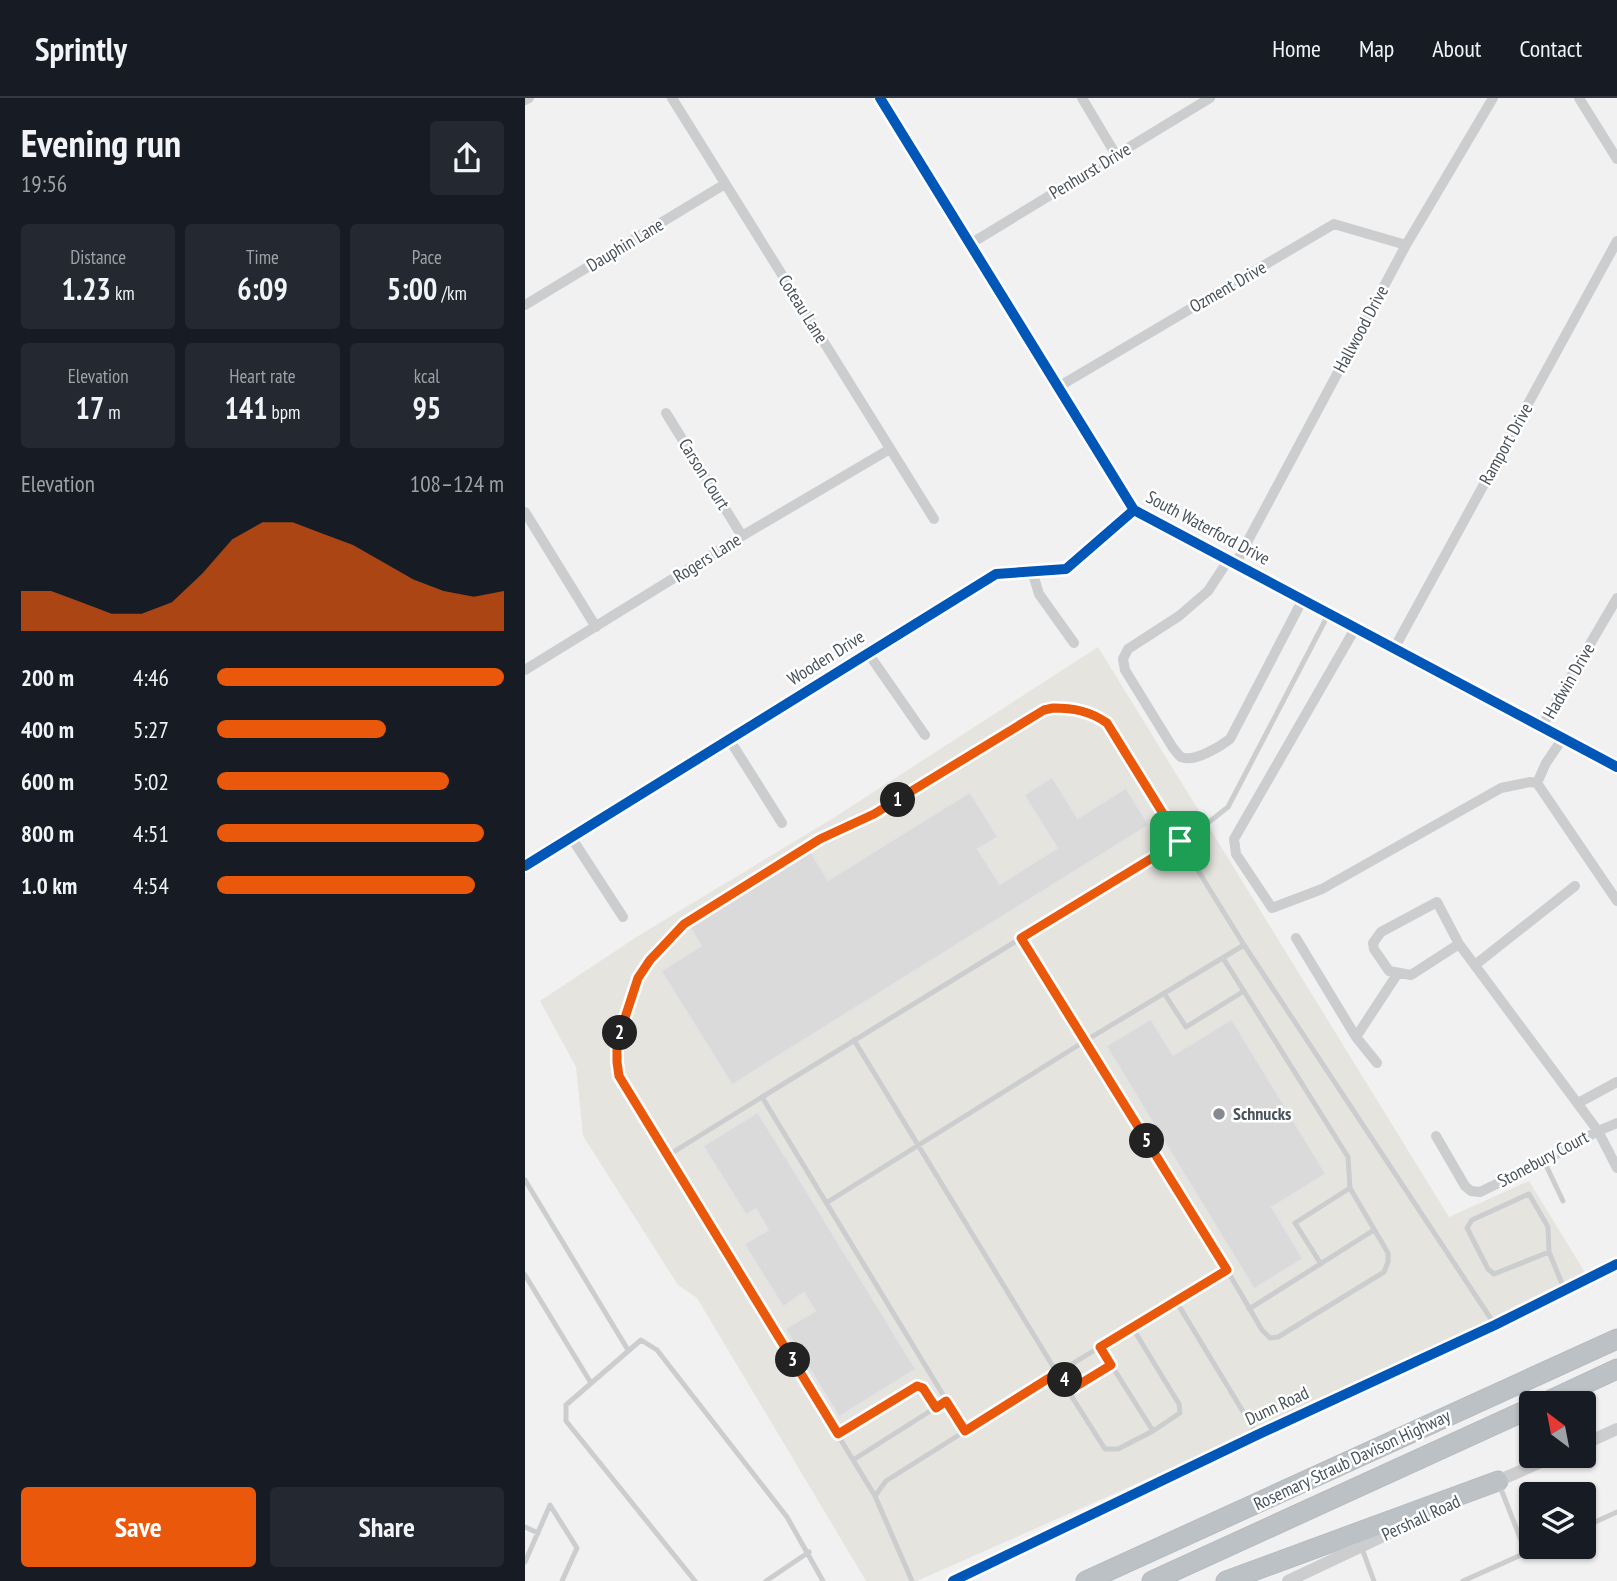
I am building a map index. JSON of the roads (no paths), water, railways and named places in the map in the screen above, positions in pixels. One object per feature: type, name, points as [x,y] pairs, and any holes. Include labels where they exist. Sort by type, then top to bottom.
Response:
[{"type":"highway","name":"Rosemary Straub Davison Highway","points":[[1086,1581],[1617,1339]]},
{"type":"highway","points":[[1570,1391],[1617,1369]]},
{"type":"highway","name":"Rosemary Straub Davison Highway","points":[[1151,1581],[1519,1413]]},
{"type":"highway","points":[[1226,1581],[1497,1481]]},
{"type":"street","name":"Coteau Lane","points":[[672,98],[934,519]]},
{"type":"street","name":"South Waterford Drive","points":[[880,98],[1134,510],[1617,767]]},
{"type":"street","points":[[1082,98],[1116,155]]},
{"type":"street","name":"Penhurst Drive","points":[[970,244],[1210,98]]},
{"type":"street","name":"Hallwood Drive","points":[[1303,598],[1230,739],[1217,749],[1191,758],[1181,757],[1125,670],[1123,659],[1128,649],[1179,616],[1208,591],[1232,561],[1406,244],[1493,98]]},
{"type":"street","points":[[1579,98],[1617,159]]},
{"type":"street","name":"Dauphin Lane","points":[[525,305],[725,184]]},
{"type":"street","name":"Ozment Drive","points":[[1058,387],[1334,224],[1406,244]]},
{"type":"street","name":"Ramport Drive","points":[[1395,647],[1617,241]]},
{"type":"street","name":"Carson Court","points":[[666,413],[742,536]]},
{"type":"street","name":"Rogers Lane","points":[[525,670],[742,536],[890,449]]},
{"type":"street","name":"Wooden Drive","points":[[525,866],[996,573],[1066,569],[1134,510]]},
{"type":"street","points":[[525,512],[596,627]]},
{"type":"street","points":[[1032,571],[1039,594],[1075,643]]},
{"type":"street","name":"Hadwin Drive","points":[[1542,726],[1617,598]]},
{"type":"street","points":[[1356,627],[1234,839],[1236,854],[1272,908],[1322,889],[1501,788],[1530,782],[1537,783],[1617,901]]},
{"type":"street","points":[[868,653],[925,735]]},
{"type":"street","points":[[1537,783],[1546,763],[1563,738]]},
{"type":"street","points":[[729,739],[782,823]]},
{"type":"street","points":[[571,837],[623,917]]},
{"type":"street","points":[[1475,965],[1575,886]]},
{"type":"street","name":"Stonebury Court","points":[[1398,973],[1388,971],[1373,943],[1381,932],[1437,902],[1459,944],[1598,1130],[1617,1168]]},
{"type":"street","points":[[1296,939],[1356,1037],[1377,1063]]},
{"type":"street","points":[[1356,1037],[1398,973],[1411,975],[1459,944]]},
{"type":"street","name":"Stonebury Court","points":[[1578,1103],[1617,1082]]},
{"type":"street","name":"Stonebury Court","points":[[1436,1136],[1465,1186],[1471,1191],[1480,1192],[1544,1161],[1598,1130],[1617,1124]]},
{"type":"street","name":"Dunn Road","points":[[953,1581],[1257,1435],[1495,1325],[1617,1264]]},
{"type":"street","points":[[1596,1439],[1617,1429]]},
{"type":"street","name":"Pershall Road","points":[[1287,1581],[1527,1468]]},
{"type":"lane","points":[[667,1156],[1180,841],[1228,807],[1329,612]]},
{"type":"lane","points":[[912,1581],[875,1496],[619,1076],[617,1042],[638,978],[650,960],[684,924],[820,839],[874,814],[1044,710],[1065,708],[1096,715],[1107,723],[1244,945],[1495,1325]]},
{"type":"lane","points":[[1021,938],[1262,1330],[1270,1338],[1278,1337],[1384,1272],[1388,1253],[1350,1188],[1348,1157],[1223,958]]},
{"type":"lane","points":[[826,1203],[1244,945]]},
{"type":"lane","points":[[1164,993],[1186,1027],[1244,991]]},
{"type":"lane","points":[[854,1040],[1057,1373],[1075,1387]]},
{"type":"lane","points":[[762,1097],[965,1431]]},
{"type":"lane","points":[[1544,1161],[1563,1201]]},
{"type":"lane","points":[[525,1180],[628,1350]]},
{"type":"lane","points":[[1321,1264],[1295,1223],[1350,1188]]},
{"type":"lane","points":[[1549,1249],[1498,1273],[1491,1272],[1467,1228],[1472,1220],[1525,1194],[1531,1196],[1548,1227],[1549,1249],[1565,1291]]},
{"type":"lane","points":[[1249,1308],[1374,1230]]},
{"type":"lane","points":[[875,1496],[886,1480],[1227,1270]]},
{"type":"lane","points":[[525,1275],[591,1383]]},
{"type":"lane","points":[[1176,1301],[1257,1435]]},
{"type":"lane","points":[[1111,1365],[1071,1391],[1105,1448],[1118,1449],[1176,1418],[1180,1413],[1179,1404],[1132,1327]]},
{"type":"lane","points":[[695,1581],[566,1422],[566,1405],[641,1340],[657,1350],[787,1517],[823,1581]]},
{"type":"lane","points":[[1100,1347],[1153,1431]]},
{"type":"lane","points":[[838,1434],[917,1386],[923,1388],[936,1408]]},
{"type":"lane","points":[[853,1460],[946,1401]]},
{"type":"lane","points":[[1497,1481],[1519,1536]]},
{"type":"lane","points":[[525,1562],[549,1506],[577,1548],[562,1581]]},
{"type":"lane","points":[[1596,1522],[1617,1512]]},
{"type":"lane","points":[[525,1527],[538,1533]]},
{"type":"lane","points":[[1361,1546],[1374,1581]]},
{"type":"lane","points":[[766,1581],[809,1552]]},
{"type":"lane","points":[[1463,1581],[1519,1556]]},
{"type":"place","name":"Schnucks","points":[[1219,1114]]}]
